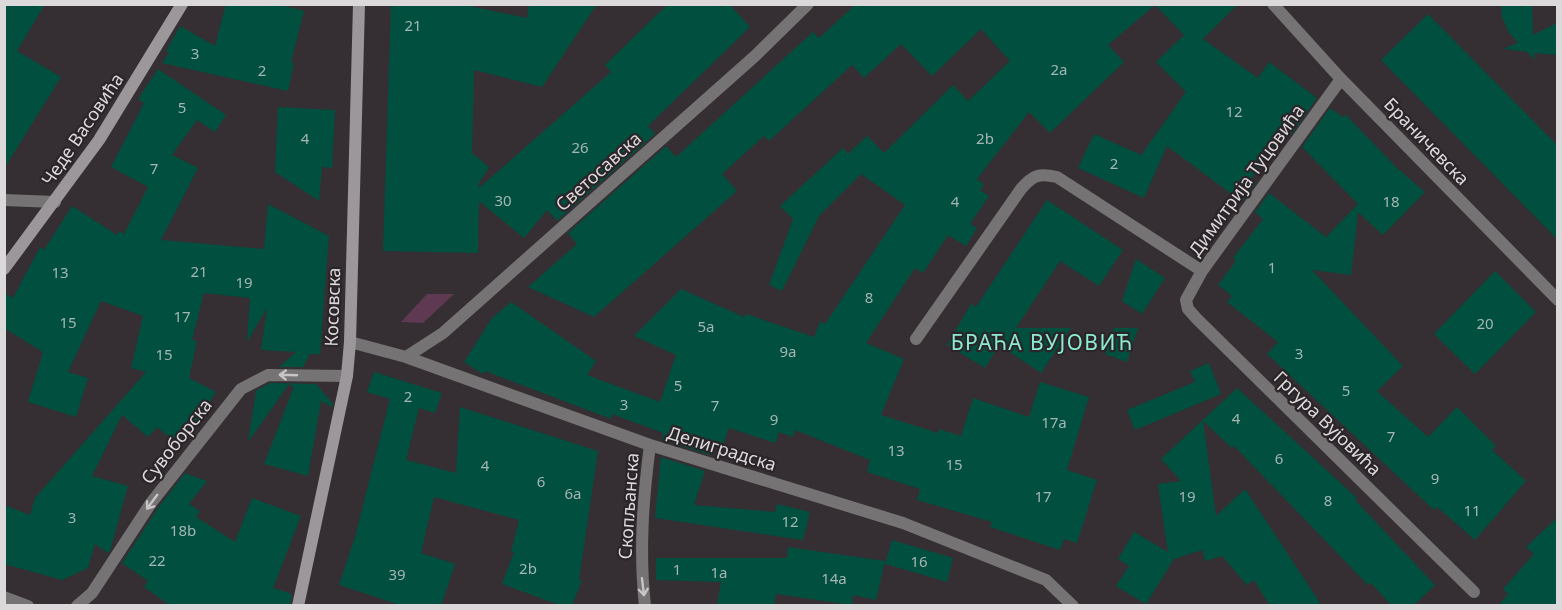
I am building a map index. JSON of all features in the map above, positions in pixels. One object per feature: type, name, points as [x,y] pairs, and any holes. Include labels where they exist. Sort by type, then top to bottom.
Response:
[{"type":"main road","name":"Чеде Васовића","points":[[4,269],[99,140],[182,4]]},
{"type":"main road","name":"Косовска","points":[[298,606],[346,376],[350,342],[359,4]]},
{"type":"street","name":"Светосавска","points":[[406,357],[443,333],[755,56],[808,4]]},
{"type":"street","name":"Браничевска","points":[[1273,4],[1341,79],[1557,300]]},
{"type":"street","name":"Димитрија Туцовића","points":[[916,339],[1021,189],[1032,176],[1042,173],[1057,177],[1202,271],[1341,79]]},
{"type":"street","points":[[4,200],[55,202]]},
{"type":"street","name":"Гргура Вујовића","points":[[1202,271],[1186,300],[1188,309],[1474,592]]},
{"type":"street","name":"Делиградска","points":[[350,342],[406,357],[650,445],[903,523],[1046,580],[1073,606]]},
{"type":"street","name":"Сувоборска","points":[[77,606],[92,593],[151,503],[241,388],[268,375],[346,376]]},
{"type":"street","name":"Скопљанска","points":[[645,606],[641,567],[642,508],[650,445]]},
{"type":"street","points":[[4,597],[28,606]]},
{"type":"shaded area","points":[[427,294],[454,294],[423,323],[401,322]]},
{"type":"building","points":[[4,4],[45,4],[17,51],[61,77],[4,169]]},
{"type":"building","points":[[226,4],[277,4],[304,11],[291,62],[294,63],[288,91],[162,63],[169,53],[166,51],[180,26],[215,46]]},
{"type":"building","points":[[391,4],[460,4],[527,18],[529,4],[597,4],[542,87],[474,70],[472,153],[489,167],[478,185],[480,187],[611,72],[605,65],[668,4],[729,4],[750,27],[648,126],[655,134],[557,221],[547,210],[524,238],[479,201],[478,253],[383,251]]},
{"type":"building","points":[[856,4],[1238,4],[1203,39],[1258,78],[1269,62],[1317,98],[1291,135],[1287,130],[1251,179],[1256,183],[1242,202],[1167,146],[1144,198],[1078,168],[1094,134],[1141,155],[1186,92],[1156,62],[1184,35],[1155,5],[1108,45],[1124,62],[1050,133],[1029,112],[977,179],[984,184],[980,190],[989,196],[970,224],[977,228],[966,246],[948,235],[923,273],[915,268],[866,343],[904,359],[881,415],[938,433],[939,429],[961,436],[973,398],[1029,417],[1040,382],[1089,397],[1067,470],[1097,480],[1077,543],[1064,539],[1060,550],[990,527],[992,522],[917,500],[920,489],[867,472],[870,460],[795,430],[793,437],[779,432],[775,443],[729,428],[722,447],[714,445],[710,455],[662,440],[663,433],[612,414],[611,419],[485,371],[483,374],[464,362],[492,318],[511,302],[596,361],[587,375],[660,402],[676,355],[634,336],[681,289],[744,317],[746,314],[814,337],[820,322],[825,324],[905,205],[861,174],[819,216],[782,291],[769,285],[793,219],[780,206],[843,148],[848,154],[867,136],[884,153],[953,85],[968,101],[1010,61],[981,29],[932,76],[901,44],[864,78],[852,65],[769,141],[764,136],[722,174],[737,191],[594,317],[528,287],[577,244],[568,233],[666,146],[676,157],[813,32],[819,38]]},
{"type":"building","points":[[1501,4],[1532,4],[1533,35],[1557,23],[1557,55],[1534,53],[1535,60],[1527,52],[1504,49],[1518,42],[1509,33],[1502,17]]},
{"type":"building","points":[[1428,14],[1557,145],[1557,239],[1381,60]]},
{"type":"building","points":[[158,69],[226,115],[215,132],[197,120],[172,155],[198,168],[161,240],[264,249],[268,204],[329,236],[320,354],[310,354],[303,367],[279,367],[296,352],[261,350],[267,308],[247,342],[250,298],[204,293],[192,340],[197,341],[189,378],[216,392],[184,443],[171,439],[157,427],[148,437],[122,415],[92,476],[128,486],[110,551],[108,553],[95,544],[88,568],[62,580],[4,564],[4,505],[30,515],[35,498],[146,372],[131,368],[143,316],[101,301],[68,372],[88,378],[76,417],[28,402],[43,352],[4,328],[4,293],[13,298],[40,247],[44,250],[72,206],[117,235],[119,231],[124,234],[148,187],[111,167],[144,103],[138,99]]},
{"type":"building","points":[[278,107],[335,110],[332,168],[322,167],[319,201],[275,172]]},
{"type":"building","points":[[1330,108],[1343,117],[1346,115],[1397,168],[1425,192],[1383,235],[1358,212],[1351,275],[1312,270],[1403,366],[1377,391],[1428,437],[1457,407],[1496,446],[1492,450],[1526,481],[1475,540],[1437,507],[1434,510],[1267,354],[1278,342],[1227,302],[1232,296],[1218,285],[1236,261],[1233,258],[1263,219],[1255,212],[1269,193],[1326,237],[1358,204],[1302,147]]},
{"type":"building","points":[[1047,200],[1123,250],[1099,286],[1060,261],[1016,328],[1071,328],[1041,373],[999,345],[985,368],[947,345],[971,304],[976,307]]},
{"type":"building","points":[[1136,259],[1165,278],[1142,314],[1122,301]]},
{"type":"building","points":[[1495,271],[1536,312],[1475,374],[1434,334]]},
{"type":"building","points":[[1114,328],[1138,328],[1127,362],[1105,354]]},
{"type":"building","points":[[1209,363],[1221,394],[1135,430],[1127,410],[1195,382],[1190,371]]},
{"type":"building","points":[[374,372],[442,393],[435,413],[419,408],[406,460],[456,473],[460,407],[598,451],[579,580],[582,580],[572,606],[562,606],[502,584],[514,552],[511,552],[519,520],[434,497],[421,553],[455,564],[441,606],[403,606],[339,585],[355,537],[390,399],[367,392]]},
{"type":"building","points":[[270,383],[316,384],[333,404],[332,407],[321,401],[308,476],[264,464],[294,387],[289,384],[248,442],[256,391]]},
{"type":"building","points":[[1237,388],[1357,498],[1355,500],[1435,585],[1413,606],[1392,606],[1371,583],[1368,585],[1234,446],[1232,448],[1203,421],[1216,516],[1245,489],[1322,606],[1270,606],[1254,580],[1247,585],[1222,556],[1205,561],[1202,550],[1174,559],[1146,604],[1116,586],[1129,566],[1118,559],[1134,532],[1168,552],[1158,484],[1181,481],[1161,459]]},
{"type":"building","points":[[661,457],[705,471],[694,505],[775,512],[777,504],[810,512],[803,540],[655,518]]},
{"type":"building","points":[[185,473],[207,481],[189,504],[200,511],[196,517],[235,542],[252,498],[301,516],[273,588],[292,594],[290,606],[171,606],[144,587],[148,581],[122,563],[158,508]]},
{"type":"building","points":[[1557,518],[1557,606],[1498,606],[1508,594],[1503,589],[1534,554],[1526,547]]},
{"type":"building","points":[[892,540],[953,558],[947,582],[885,564]]},
{"type":"building","points":[[788,547],[885,561],[876,600],[853,595],[852,605],[776,594],[774,606],[717,606],[721,582],[656,580],[656,558],[787,558]]},
{"type":"district","name":"БРАЋА ВУЈОВИЋ","points":[[1042,342]]}]
